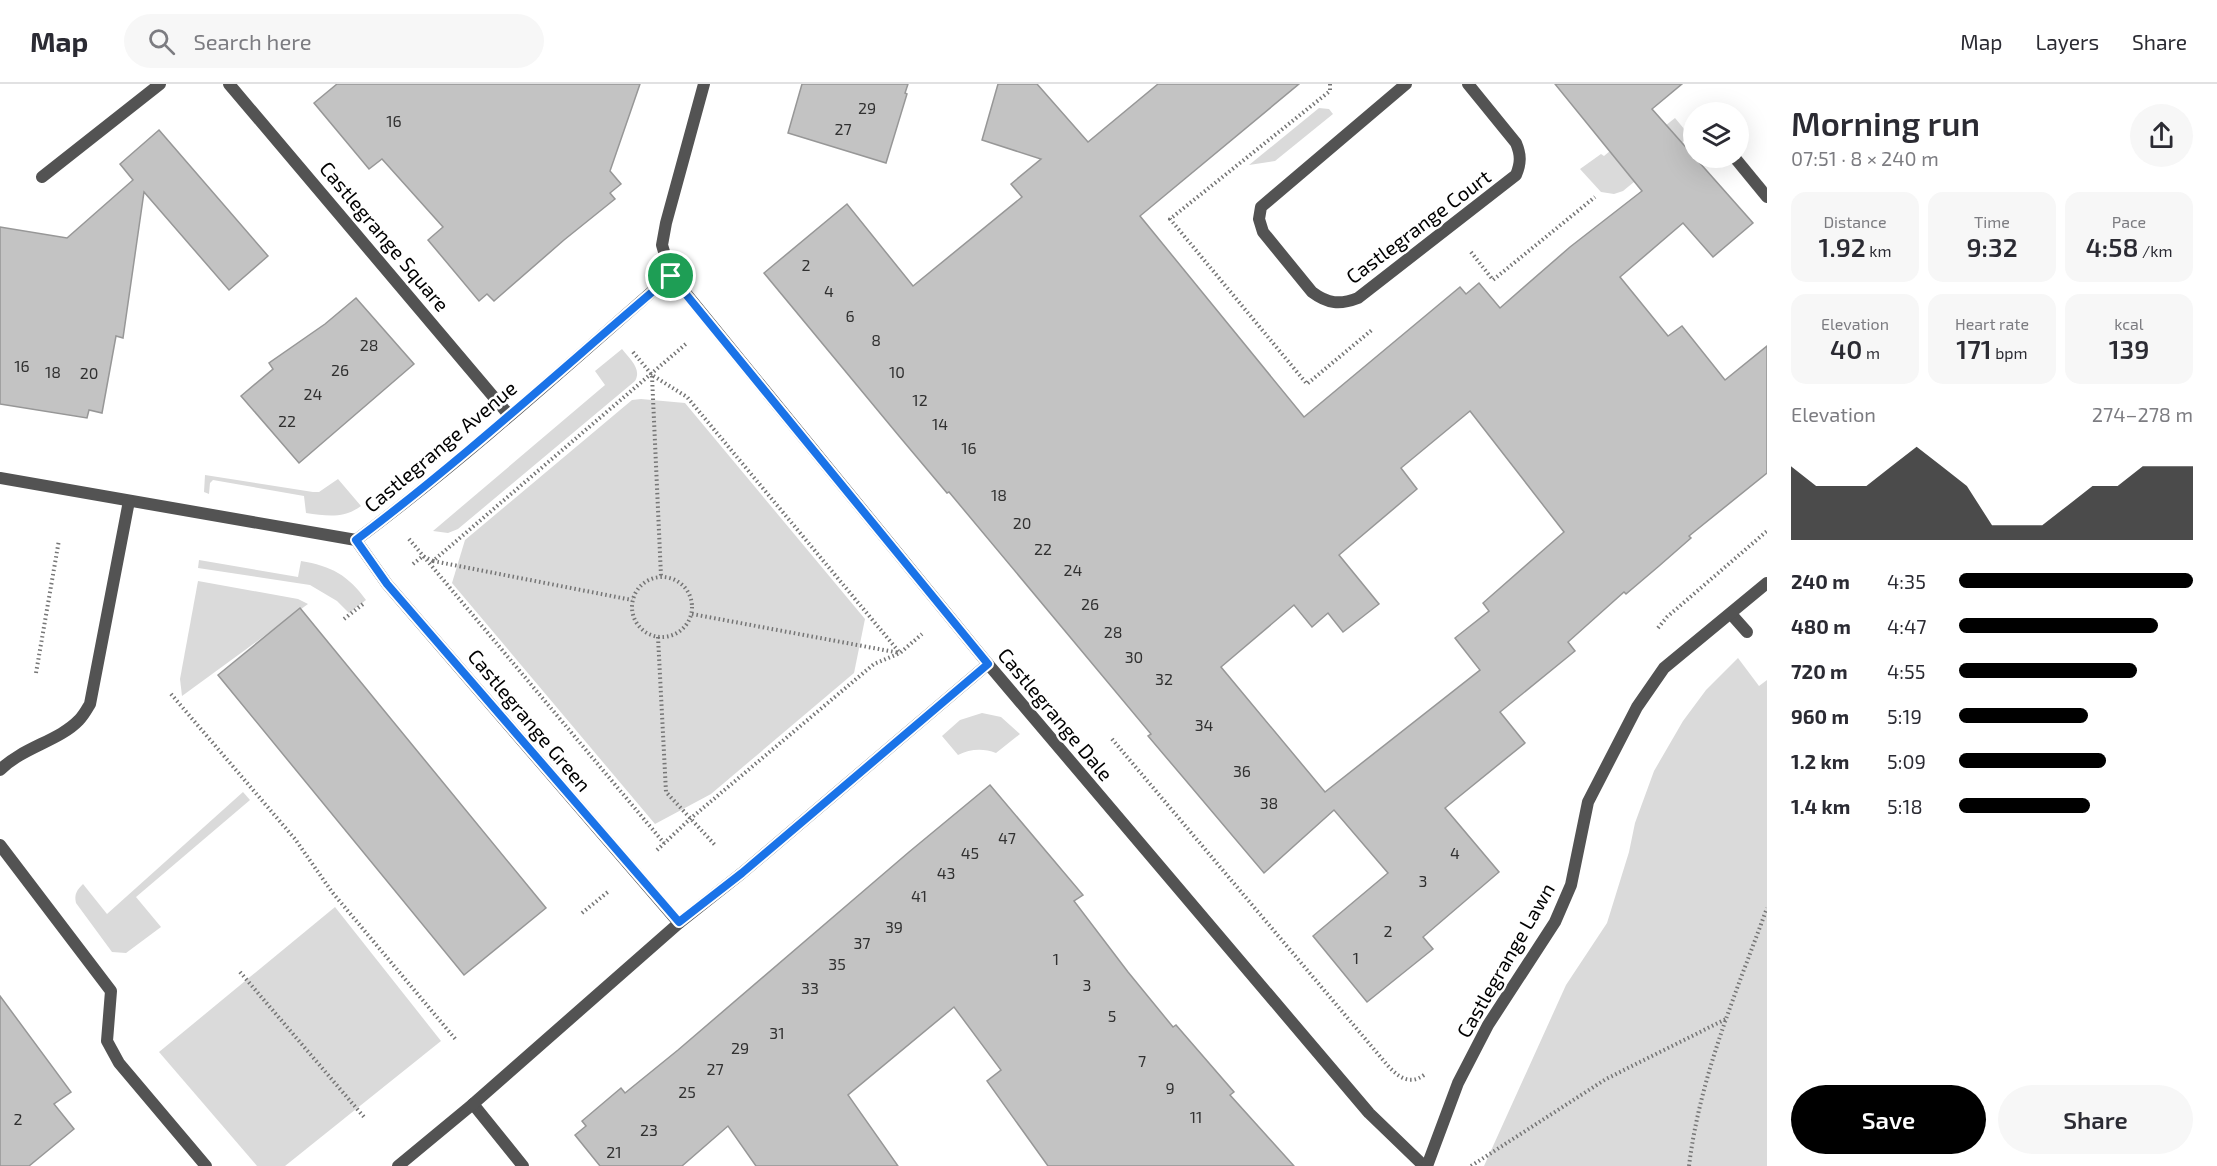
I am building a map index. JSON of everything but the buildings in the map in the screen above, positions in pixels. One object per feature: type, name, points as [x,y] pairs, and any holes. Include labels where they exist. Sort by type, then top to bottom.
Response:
[{"type":"street","points":[[42,177],[160,84]]},
{"type":"street","name":"Castlegrange Square","points":[[229,84],[509,415]]},
{"type":"street","points":[[671,276],[662,245],[704,84]]},
{"type":"street","name":"Castlegrange Court","points":[[1406,84],[1273,194],[1261,207],[1259,219],[1263,232],[1312,292],[1322,300],[1334,304],[1359,298],[1516,175],[1521,163],[1516,143],[1468,84]]},
{"type":"street","points":[[1743,168],[1767,198]]},
{"type":"street","name":"Castlegrange Avenue","points":[[0,478],[356,540],[509,415],[671,276]]},
{"type":"street","name":"Castlegrange Dale","points":[[671,276],[988,664],[1369,1113],[1425,1166]]},
{"type":"street","points":[[4,766],[33,746],[60,734],[79,720],[90,704],[129,501]]},
{"type":"street","name":"Castlegrange Green","points":[[356,540],[387,584],[679,922]]},
{"type":"street","name":"Castlegrange Lawn","points":[[1425,1166],[1458,1083],[1488,1025],[1555,922],[1571,885],[1588,802],[1637,706],[1664,668],[1767,583]]},
{"type":"street","points":[[1731,614],[1747,632]]},
{"type":"street","points":[[398,1166],[473,1104],[679,922],[742,873],[988,664]]},
{"type":"street","points":[[0,844],[111,992],[107,1041],[119,1063],[206,1166]]},
{"type":"street","points":[[473,1104],[523,1166]]},
{"type":"path","points":[[1330,84],[1330,91],[1170,219],[1307,384],[1379,324]]},
{"type":"path","points":[[1469,250],[1493,280],[1595,197]]},
{"type":"path","points":[[612,326],[652,375],[687,397],[900,653]]},
{"type":"path","points":[[433,561],[692,339]]},
{"type":"path","points":[[652,375],[661,576]]},
{"type":"path","points":[[389,515],[664,843]]},
{"type":"path","points":[[1653,633],[1667,617],[1767,531]]},
{"type":"path","points":[[36,672],[59,540]]},
{"type":"path","points":[[423,556],[433,561],[632,600]]},
{"type":"path","points":[[344,619],[423,556]]},
{"type":"path","points":[[671,577],[687,590],[692,599],[692,614],[685,627],[677,633],[668,637],[658,637],[640,628],[631,610],[632,600],[642,583],[651,578],[671,577]]},
{"type":"path","points":[[692,614],[900,653]]},
{"type":"path","points":[[649,857],[690,819],[874,664],[900,653],[924,632]]},
{"type":"path","points":[[658,637],[666,792],[715,845]]},
{"type":"path","points":[[171,694],[295,839],[332,892],[457,1041]]},
{"type":"path","points":[[1112,739],[1389,1067],[1401,1079],[1413,1080],[1422,1077],[1430,1070]]},
{"type":"path","points":[[582,913],[614,887]]},
{"type":"path","points":[[1689,1166],[1693,1135],[1717,1042],[1767,909]]},
{"type":"path","points":[[240,972],[364,1117]]},
{"type":"path","points":[[1471,1166],[1606,1079],[1726,1019]]},
{"type":"shaded area","points":[[1319,108],[1329,109],[1333,114],[1275,161],[1249,165]]},
{"type":"shaded area","points":[[1655,114],[1665,126],[1675,118],[1683,128],[1683,142],[1623,191],[1614,194],[1601,192],[1580,169],[1601,154],[1604,156]]},
{"type":"shaded area","points":[[622,349],[636,368],[635,381],[458,529],[448,533],[433,531],[605,385],[595,371]]},
{"type":"shaded area","points":[[632,400],[685,403],[865,619],[854,673],[711,794],[655,824],[452,583],[465,540]]},
{"type":"shaded area","points":[[205,475],[313,492],[319,492],[338,479],[361,506],[341,515],[306,513],[304,496],[213,480],[210,483],[209,494],[204,492]]},
{"type":"shaded area","points":[[199,560],[298,577],[301,561],[312,563],[338,573],[366,600],[349,613],[337,601],[310,585],[198,568]]},
{"type":"shaded area","points":[[198,581],[298,599],[308,604],[182,696],[180,679]]},
{"type":"shaded area","points":[[1738,658],[1759,686],[1767,680],[1767,1166],[1484,1166],[1566,985],[1607,923],[1629,852],[1635,823],[1654,771],[1683,721],[1706,690]]},
{"type":"shaded area","points":[[982,713],[1001,717],[1020,734],[996,753],[977,750],[958,755],[942,736],[960,720]]},
{"type":"shaded area","points":[[243,792],[250,800],[136,897],[161,927],[126,953],[112,952],[76,903],[79,888],[83,884],[107,914]]},
{"type":"shaded area","points":[[335,907],[441,1041],[285,1166],[257,1166],[159,1052]]},
{"type":"route","points":[[671,276],[988,664],[742,873],[679,922],[387,584],[356,540],[509,415],[671,276]]}]
